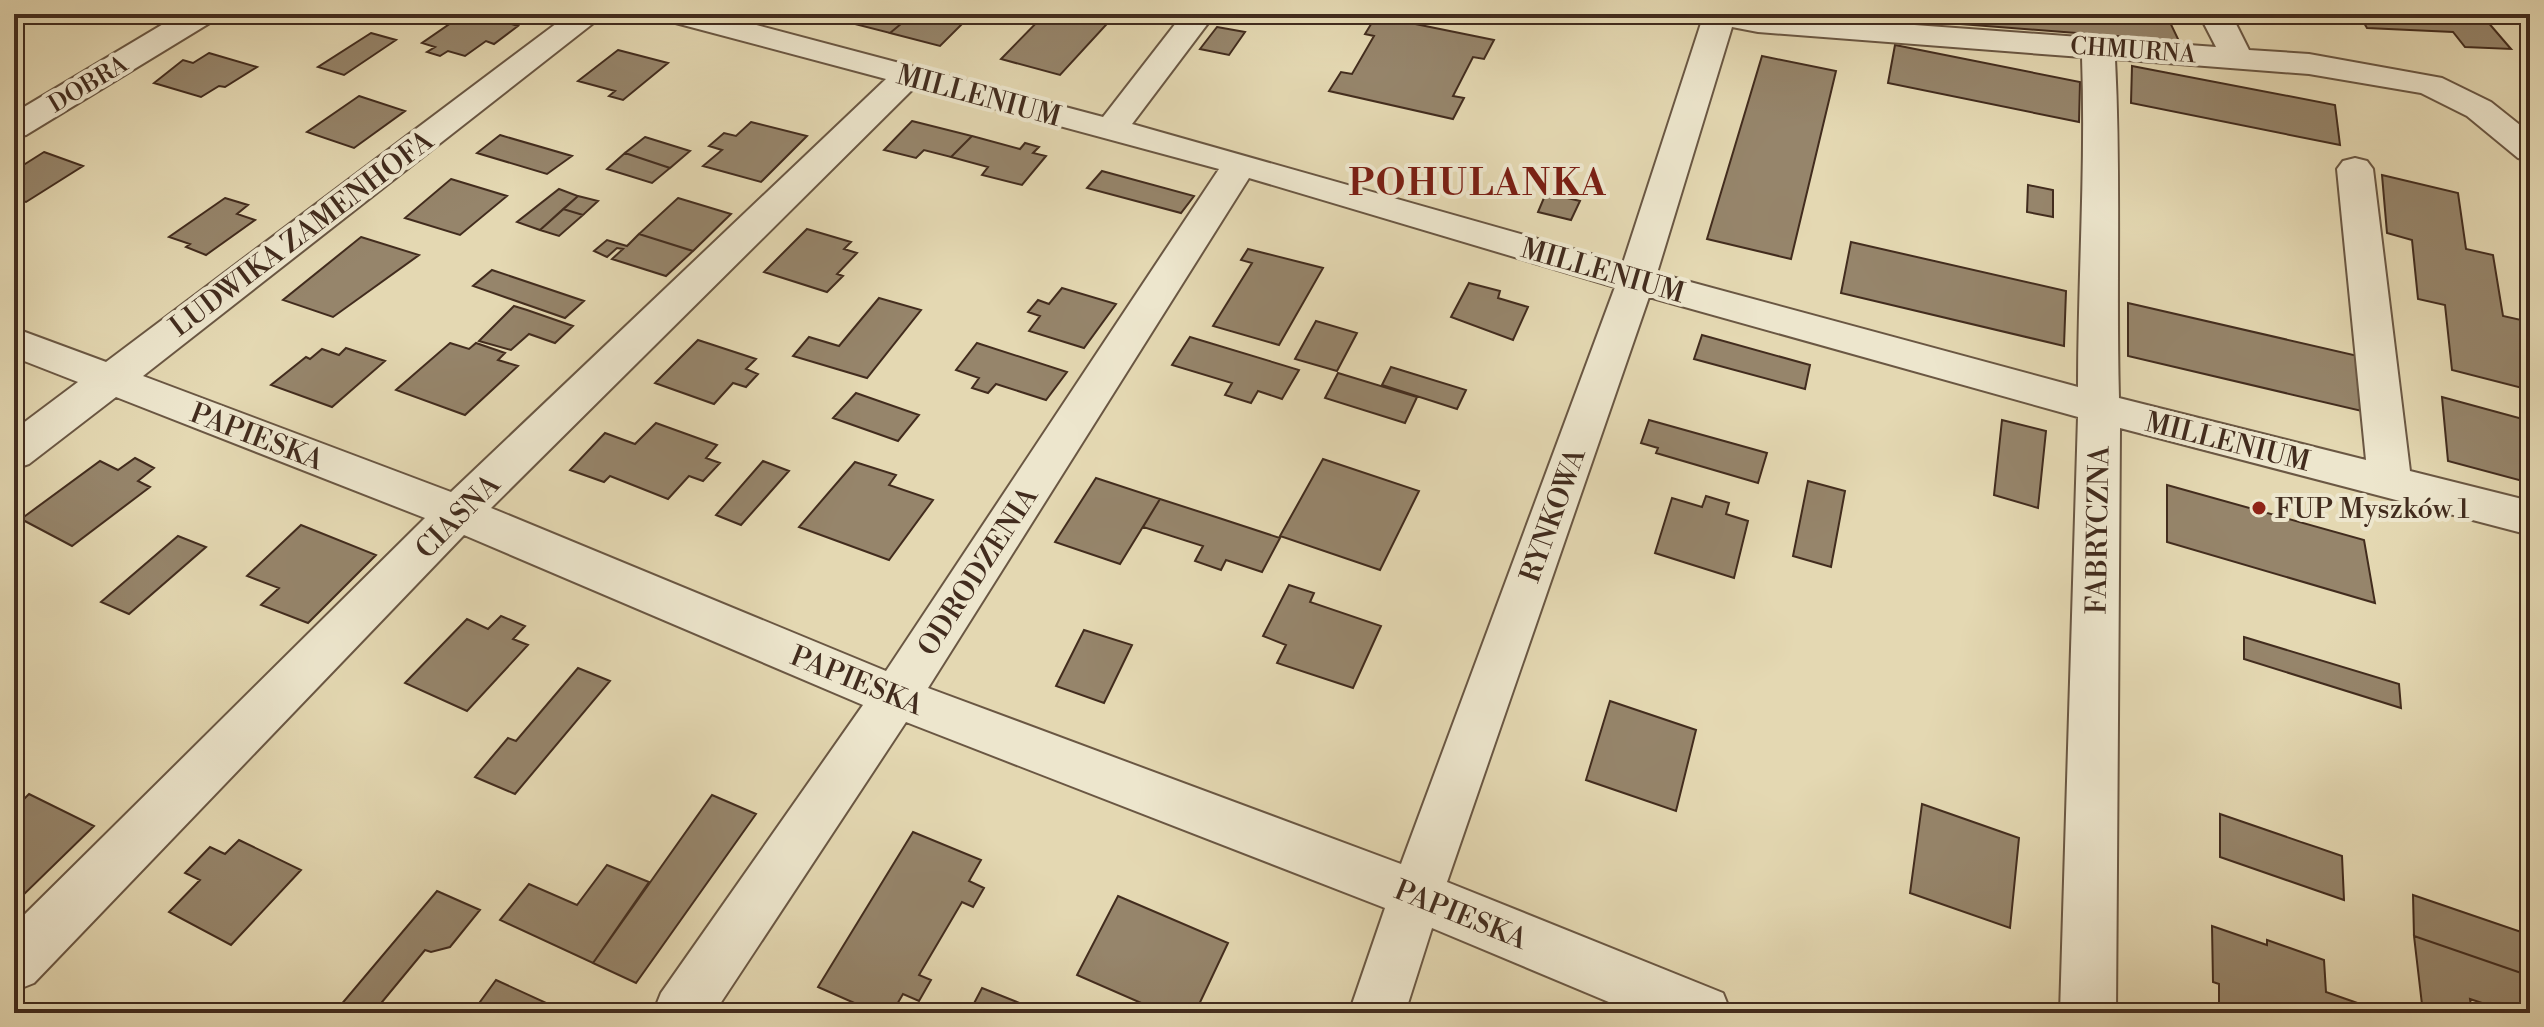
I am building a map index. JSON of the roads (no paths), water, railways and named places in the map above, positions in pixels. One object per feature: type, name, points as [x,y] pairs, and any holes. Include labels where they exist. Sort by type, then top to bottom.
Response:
[{"type":"street","name":"DOBRA","points":[[14,128],[202,14]]},
{"type":"street","name":"LUDWIKA ZAMENHOFA","points":[[14,453],[589,14]]},
{"type":"street","name":"MILLENIUM","points":[[679,14],[1240,164],[1636,280],[2099,408],[2530,518]]},
{"type":"street","points":[[1110,130],[1199,14]]},
{"type":"street","name":"CHMURNA","points":[[1719,14],[1758,23],[2309,64],[2430,85],[2479,109],[2530,150]]},
{"type":"street","name":"RYNKOWA","points":[[1377,1013],[1416,895],[1636,280],[1719,14]]},
{"type":"street","points":[[2215,14],[2237,57]]},
{"type":"street","name":"FABRYCZNA","points":[[2088,1013],[2099,408],[2097,296],[2102,140],[2098,48]]},
{"type":"street","name":"CIASNA","points":[[14,964],[458,513],[908,76]]},
{"type":"street","name":"ODRODZENIA","points":[[681,1013],[896,697],[1240,164]]},
{"type":"street","points":[[2355,169],[2390,481]]},
{"type":"street","name":"PAPIESKA","points":[[14,342],[458,513],[896,697],[1416,895],[1703,1013]]},
{"type":"place","name":"FUP Myszków 1","points":[[2259,508]]},
{"type":"district","name":"POHULANKA","points":[[1478,182]]}]
